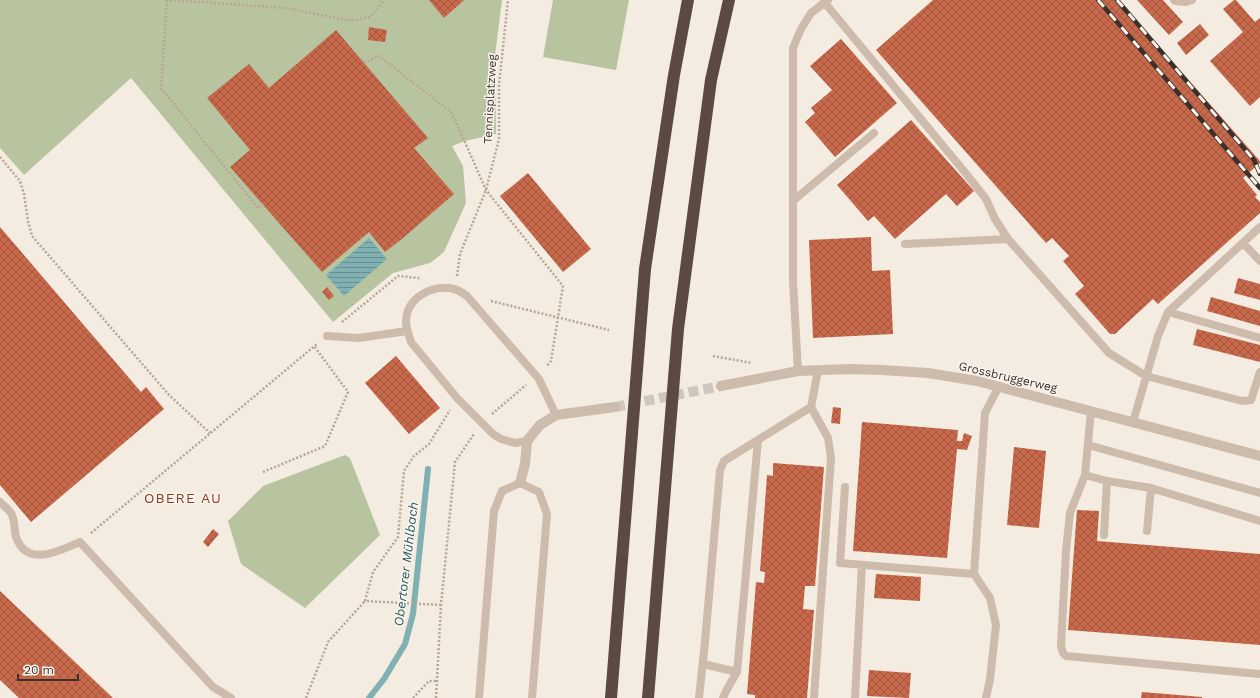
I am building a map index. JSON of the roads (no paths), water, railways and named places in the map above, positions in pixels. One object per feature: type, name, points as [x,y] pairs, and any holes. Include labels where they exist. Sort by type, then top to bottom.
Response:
[{"type":"highway","points":[[611,698],[645,269],[674,76],[688,0]]},
{"type":"highway","points":[[648,698],[678,329],[711,80],[729,0]]},
{"type":"street","name":"Grossbruggerweg","points":[[721,386],[798,371],[882,370],[928,373],[999,386],[1260,456]]},
{"type":"street","points":[[520,483],[525,464],[527,441],[540,425],[556,415],[615,407]]},
{"type":"lane","points":[[1174,0],[1186,2],[1192,0]]},
{"type":"lane","points":[[798,371],[793,281],[793,48],[801,29],[811,13],[825,1],[986,199],[995,219],[1008,239],[1109,353],[1146,376],[1242,401],[1251,400],[1260,372]]},
{"type":"lane","points":[[794,200],[874,133]]},
{"type":"lane","points":[[1134,422],[1158,336],[1168,312],[1260,227]]},
{"type":"lane","points":[[905,244],[1008,239]]},
{"type":"lane","points":[[1243,243],[1260,261]]},
{"type":"lane","points":[[527,441],[514,443],[501,439],[493,434],[457,398],[411,342],[407,331],[406,320],[410,307],[419,296],[432,289],[443,287],[455,289],[467,296],[539,379],[556,415]]},
{"type":"lane","points":[[1168,312],[1260,338]]},
{"type":"lane","points":[[327,336],[359,338],[407,331]]},
{"type":"lane","points":[[814,698],[831,458],[828,438],[811,407],[818,370]]},
{"type":"lane","points":[[986,698],[990,679],[996,625],[990,598],[974,574],[985,413],[999,386]]},
{"type":"lane","points":[[699,698],[720,470],[724,462],[811,407]]},
{"type":"lane","points":[[1091,411],[1085,475],[1070,513],[1066,551],[1061,646],[1063,653],[1066,656],[1260,674]]},
{"type":"lane","points":[[723,698],[737,672],[758,440]]},
{"type":"lane","points":[[1088,446],[1260,493]]},
{"type":"lane","points":[[1085,475],[1107,481],[1151,488],[1260,521]]},
{"type":"lane","points":[[1104,535],[1107,481]]},
{"type":"lane","points":[[479,698],[494,511],[502,491],[520,483],[539,492],[547,514],[532,698]]},
{"type":"lane","points":[[845,487],[840,563],[974,574]]},
{"type":"lane","points":[[1148,531],[1151,488]]},
{"type":"lane","points":[[0,502],[12,513],[16,537],[24,549],[35,555],[54,553],[80,542],[214,687],[231,698]]},
{"type":"lane","points":[[855,698],[862,565]]},
{"type":"lane","points":[[703,664],[737,672]]},
{"type":"water","points":[[369,238],[387,259],[344,296],[326,275]]},
{"type":"waterway","name":"Obertorer Mühlbach","points":[[369,698],[384,679],[405,644],[413,614],[428,469]]},
{"type":"tunnel","points":[[615,407],[721,386]]},
{"type":"railway","points":[[1098,0],[1260,188]]},
{"type":"railway","points":[[1117,0],[1254,160],[1260,174]]},
{"type":"district","name":"OBERE AU","points":[[183,498]]}]
